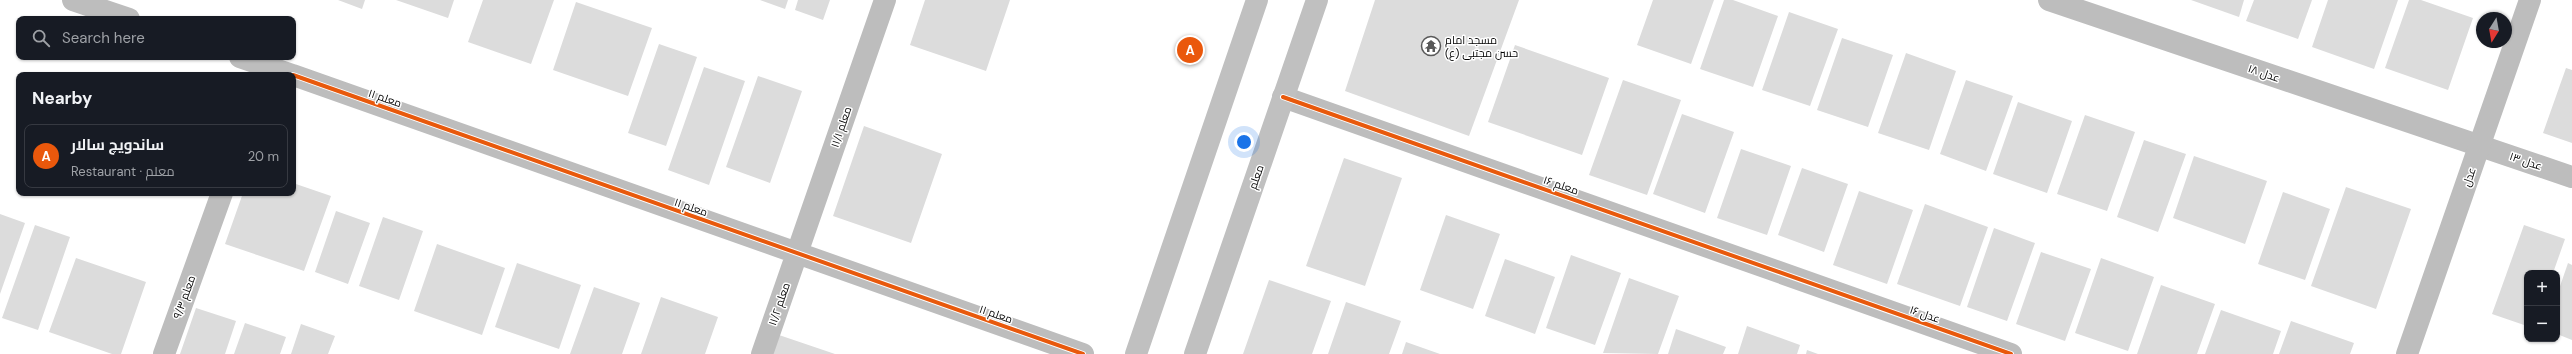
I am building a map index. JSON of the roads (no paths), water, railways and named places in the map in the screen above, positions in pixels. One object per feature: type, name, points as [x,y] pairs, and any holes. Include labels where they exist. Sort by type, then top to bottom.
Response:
[{"type":"main road","points":[[1136,354],[1257,0]]},
{"type":"main road","name":"معلم","points":[[1195,354],[1317,0]]},
{"type":"street","points":[[73,0],[120,16]]},
{"type":"street","name":"معلم ۱۱/۱","points":[[797,254],[885,0]]},
{"type":"street","name":"عدل ۱۸","points":[[2049,0],[2480,146]]},
{"type":"street","name":"عدل","points":[[2408,354],[2530,0]]},
{"type":"street","name":"معلم ۱۱","points":[[246,60],[266,71]]},
{"type":"street","name":"معلم ۱۱","points":[[296,76],[1083,354]]},
{"type":"street","name":"معلم ۱۶‌","points":[[1283,97],[1833,291]]},
{"type":"street","name":"عدل ۱۳","points":[[2480,146],[2572,177]]},
{"type":"street","name":"معلم ۹/۳","points":[[164,354],[221,196]]},
{"type":"street","name":"معلم ۱۱/۲","points":[[762,354],[797,254]]},
{"type":"street","name":"عدل ۱۶","points":[[1833,291],[2011,354]]},
{"type":"place","name":"مسجد امام حسن مجتبی (ع)","points":[[1431,46]]},
{"type":"place","name":"ساندویچ سالار","points":[[1190,50]]}]
